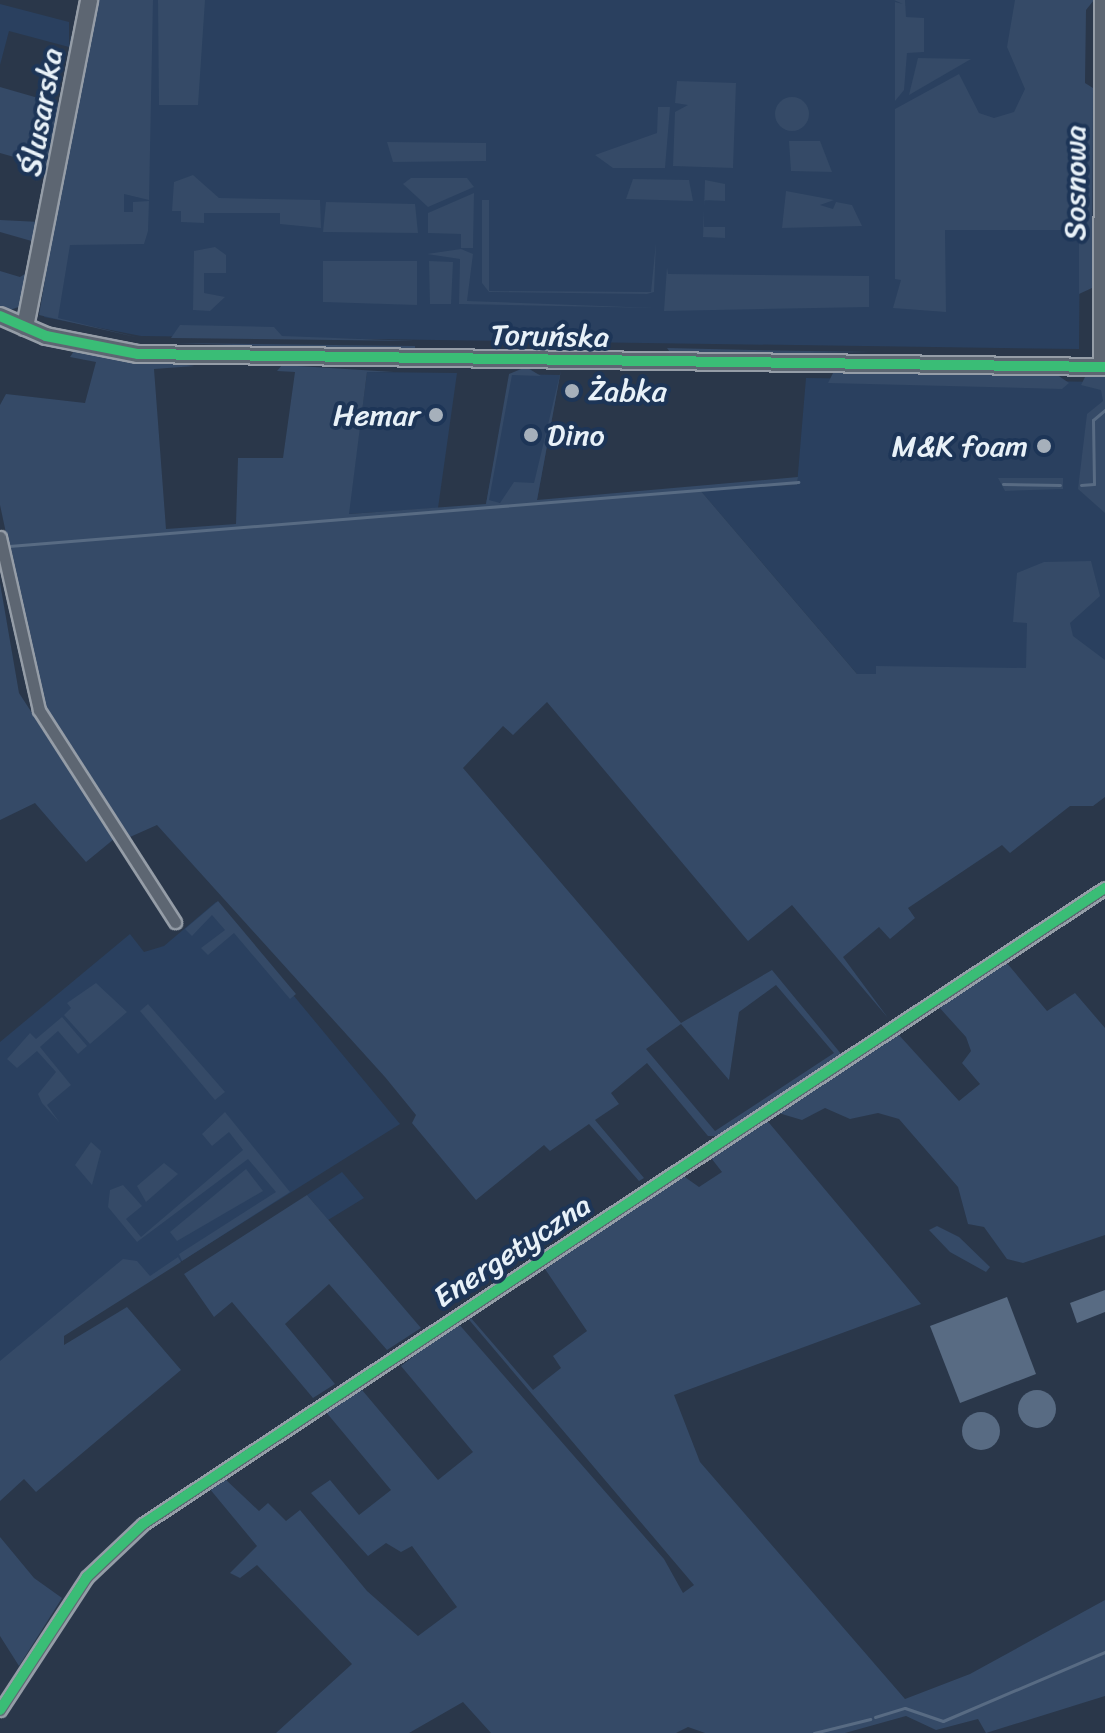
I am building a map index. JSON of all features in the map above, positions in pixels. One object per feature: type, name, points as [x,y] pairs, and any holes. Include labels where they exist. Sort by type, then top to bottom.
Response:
[{"type":"street","name":"Ślusarska","points":[[9,324],[89,0]]},
{"type":"street","name":"Sosnowa","points":[[1100,0],[1102,367]]},
{"type":"street","name":"Toruńska","points":[[9,324],[138,354],[1102,367]]},
{"type":"street","points":[[0,537],[33,698],[175,922]]},
{"type":"street","name":"Energetyczna","points":[[0,1710],[87,1577],[143,1524],[1105,888]]},
{"type":"shaded area","points":[[92,0],[153,0],[149,200],[124,194],[124,212],[133,212],[133,202],[149,201],[148,231],[144,244],[70,245],[58,318],[140,338],[39,315]]},
{"type":"shaded area","points":[[98,0],[1042,0],[1040,229],[1080,230],[1079,349],[141,336],[44,317]]},
{"type":"shaded area","points":[[158,0],[205,0],[198,105],[159,105]]},
{"type":"shaded area","points":[[894,0],[905,0],[906,17],[924,18],[924,52],[907,53],[904,90],[895,101],[895,2],[903,4]]},
{"type":"shaded area","points":[[1015,0],[1094,0],[1086,10],[1085,83],[1093,88],[1092,288],[1079,294],[1079,230],[945,230],[946,312],[893,308],[901,280],[895,279],[895,109],[959,74],[979,113],[994,118],[1014,112],[1025,89],[1007,47]]},
{"type":"shaded area","points":[[0,4],[69,22],[69,47],[9,31],[0,65]]},
{"type":"shaded area","points":[[71,36],[78,39],[35,280],[27,304],[7,311],[0,309],[0,271],[20,277],[33,269],[36,253],[35,242],[0,232],[0,220],[40,222],[49,167],[0,153],[0,87],[59,104]]},
{"type":"shaded area","points":[[918,58],[971,59],[909,95]]},
{"type":"shaded area","points":[[677,81],[736,83],[733,168],[673,166],[675,112],[688,105],[675,103]]},
{"type":"shaded area","points":[[792,97],[804,102],[809,114],[804,126],[792,131],[780,126],[775,114],[780,102]]},
{"type":"shaded area","points":[[658,107],[670,107],[665,168],[613,168],[595,155],[657,133]]},
{"type":"shaded area","points":[[789,141],[820,141],[832,172],[791,171]]},
{"type":"shaded area","points":[[387,142],[486,143],[486,161],[393,162]]},
{"type":"shaded area","points":[[193,175],[219,198],[320,200],[321,228],[280,224],[280,213],[204,213],[204,223],[181,222],[181,211],[172,211],[174,182]]},
{"type":"shaded area","points":[[411,178],[467,178],[474,187],[428,207],[403,184]]},
{"type":"shaded area","points":[[633,179],[689,180],[693,201],[626,199]]},
{"type":"shaded area","points":[[705,180],[725,184],[725,201],[704,200]]},
{"type":"shaded area","points":[[786,191],[834,200],[820,205],[833,209],[836,202],[852,205],[862,226],[782,228]]},
{"type":"shaded area","points":[[474,193],[473,248],[461,248],[461,234],[428,233],[428,213]]},
{"type":"shaded area","points":[[482,200],[489,200],[489,291],[651,292],[656,242],[654,292],[647,294],[489,292],[482,283]]},
{"type":"shaded area","points":[[326,202],[415,204],[418,233],[323,232]]},
{"type":"shaded area","points":[[704,208],[704,227],[725,227],[725,238],[703,237]]},
{"type":"shaded area","points":[[215,247],[226,255],[226,273],[204,273],[204,293],[225,297],[210,311],[193,310],[194,251]]},
{"type":"shaded area","points":[[461,249],[473,254],[467,301],[655,308],[459,304],[460,259],[427,254]]},
{"type":"shaded area","points":[[323,261],[417,261],[417,305],[323,302]]},
{"type":"shaded area","points":[[429,261],[453,262],[451,304],[430,304]]},
{"type":"shaded area","points":[[667,267],[668,274],[869,276],[869,307],[664,311]]},
{"type":"shaded area","points":[[180,325],[274,327],[282,336],[416,341],[171,338]]},
{"type":"shaded area","points":[[173,343],[415,346],[415,351]]},
{"type":"shaded area","points":[[667,348],[753,350],[872,352],[672,355]]},
{"type":"shaded area","points":[[74,351],[195,366],[154,369],[166,529],[236,524],[238,458],[283,458],[295,372],[277,371],[282,365],[394,372],[367,372],[349,514],[486,504],[509,374],[526,367],[541,376],[512,375],[489,500],[500,503],[514,482],[534,483],[561,370],[537,500],[798,477],[797,485],[700,490],[857,674],[876,674],[876,666],[1026,668],[1027,623],[1013,622],[1017,573],[1044,562],[1091,561],[1100,596],[1070,623],[1073,636],[1105,660],[1105,797],[1093,806],[1070,806],[1010,853],[1002,845],[908,908],[915,918],[890,939],[879,927],[843,957],[888,1018],[792,905],[748,941],[547,702],[513,735],[503,726],[463,768],[681,1023],[772,970],[842,1055],[718,1136],[708,1136],[647,1063],[611,1093],[619,1104],[595,1120],[644,1178],[639,1181],[589,1124],[550,1151],[544,1145],[476,1200],[412,1123],[416,1115],[385,1077],[157,825],[130,837],[43,706],[0,505],[0,405],[6,394],[85,403],[96,362],[70,357]],"holes":[[[776,985],[834,1053],[715,1131],[646,1049],[681,1024],[729,1080],[739,1012]]]},
{"type":"shaded area","points":[[834,371],[1056,374],[1069,383],[1062,389],[828,383]]},
{"type":"shaded area","points":[[367,372],[457,373],[438,508],[348,514]]},
{"type":"shaded area","points":[[510,374],[560,375],[537,500],[486,504]]},
{"type":"shaded area","points":[[1086,375],[1105,375],[1105,513],[1078,489],[1087,414],[1103,401],[1101,390],[1081,385]]},
{"type":"shaded area","name":"M&K foam","points":[[806,378],[1105,382],[1105,675],[857,674],[699,489],[797,485]]},
{"type":"shaded area","points":[[998,478],[1063,478],[1063,489],[1005,491]]},
{"type":"shaded area","points":[[0,583],[19,693],[114,839],[86,862],[35,803],[0,820]]},
{"type":"shaded area","points":[[218,901],[296,994],[290,999],[234,933],[208,955],[201,948],[225,930],[212,915],[192,936],[185,929]]},
{"type":"shaded area","points":[[216,902],[400,1124],[0,1375],[0,1042],[130,934],[144,952],[164,946]]},
{"type":"shaded area","points":[[1006,962],[1047,1011],[1075,993],[1105,1028],[1105,1235],[1023,1263],[1007,1259],[984,1227],[968,1224],[958,1187],[899,1119],[878,1113],[850,1119],[825,1108],[802,1120],[775,1112],[898,1034],[959,1101],[980,1084],[962,1063],[971,1051],[966,1037],[938,1006]]},
{"type":"shaded area","points":[[96,983],[127,1012],[90,1044],[64,1015],[71,1008],[67,1003]]},
{"type":"shaded area","points":[[148,1004],[225,1092],[215,1100],[140,1011]]},
{"type":"shaded area","points":[[62,1017],[87,1046],[78,1054],[58,1031],[40,1047],[71,1085],[47,1105],[60,1123],[38,1094],[56,1072],[37,1051],[17,1068],[7,1059],[30,1033],[36,1039]]},
{"type":"shaded area","points":[[225,1112],[290,1192],[182,1261],[179,1254],[276,1192],[248,1159],[137,1242],[108,1207],[110,1190],[123,1185],[142,1206],[126,1219],[141,1237],[243,1150],[229,1132],[212,1146],[202,1134]]},
{"type":"shaded area","points":[[765,1118],[921,1304],[674,1395],[700,1462],[905,1699],[970,1674],[1105,1600],[1105,1696],[986,1733],[978,1719],[936,1730],[906,1716],[845,1733],[705,1733],[688,1727],[676,1733],[491,1733],[463,1702],[409,1733],[276,1733],[352,1664],[257,1565],[240,1578],[230,1573],[257,1546],[209,1488],[224,1478],[259,1511],[268,1503],[286,1521],[300,1510],[367,1591],[418,1636],[457,1607],[412,1546],[401,1552],[386,1543],[368,1556],[311,1493],[330,1480],[359,1515],[391,1490],[326,1412],[362,1390],[438,1480],[473,1452],[401,1366],[457,1322],[664,1559],[683,1593],[694,1585],[465,1315],[498,1294],[502,1297],[471,1318],[533,1390],[561,1368],[553,1356],[587,1331],[545,1269],[682,1175],[699,1187],[722,1172],[708,1154]]},
{"type":"shaded area","points":[[91,1142],[101,1151],[92,1185],[75,1165]]},
{"type":"shaded area","points":[[164,1163],[178,1174],[146,1202],[137,1186]]},
{"type":"shaded area","points":[[246,1169],[263,1191],[177,1241],[170,1232]]},
{"type":"shaded area","points":[[342,1172],[364,1198],[328,1220],[307,1195]]},
{"type":"shaded area","points":[[307,1195],[421,1328],[387,1350],[329,1284],[285,1324],[335,1384],[313,1398],[232,1302],[214,1317],[184,1274]]},
{"type":"shaded area","points":[[937,1226],[959,1237],[990,1267],[986,1272],[950,1252],[929,1230]]},
{"type":"shaded area","points":[[178,1257],[181,1262],[64,1336],[64,1345],[127,1307],[181,1370],[36,1492],[24,1479],[0,1501],[0,1361],[123,1259],[137,1261],[150,1276]]},
{"type":"shaded area","points":[[1105,1290],[1105,1312],[1077,1323],[1070,1303]]},
{"type":"shaded area","points":[[1007,1297],[1036,1374],[960,1403],[930,1326]]},
{"type":"shaded area","points":[[1037,1390],[1051,1395],[1056,1409],[1051,1423],[1037,1428],[1023,1423],[1018,1409],[1023,1395]]},
{"type":"shaded area","points":[[981,1412],[995,1417],[1000,1431],[995,1445],[981,1450],[967,1445],[962,1431],[967,1417]]},
{"type":"shaded area","points":[[0,1537],[34,1578],[62,1598],[19,1666],[0,1636]]},
{"type":"waterway","points":[[1081,485],[1094,484],[1093,420],[1105,410]]},
{"type":"waterway","points":[[9,546],[798,482]]},
{"type":"waterway","points":[[1003,484],[1060,485]]},
{"type":"waterway","points":[[875,1717],[905,1708],[943,1721],[1105,1652]]},
{"type":"waterway","points":[[814,1733],[870,1719]]},
{"type":"cycle path","points":[[0,316],[46,336],[138,354],[1105,367]]},
{"type":"cycle path","points":[[0,1710],[87,1577],[143,1524],[1105,888]]},
{"type":"place","name":"Żabka","points":[[572,391]]},
{"type":"place","name":"Hemar","points":[[436,415]]},
{"type":"place","name":"Dino","points":[[531,435]]},
{"type":"place","name":"M&K foam","points":[[1044,446]]}]
